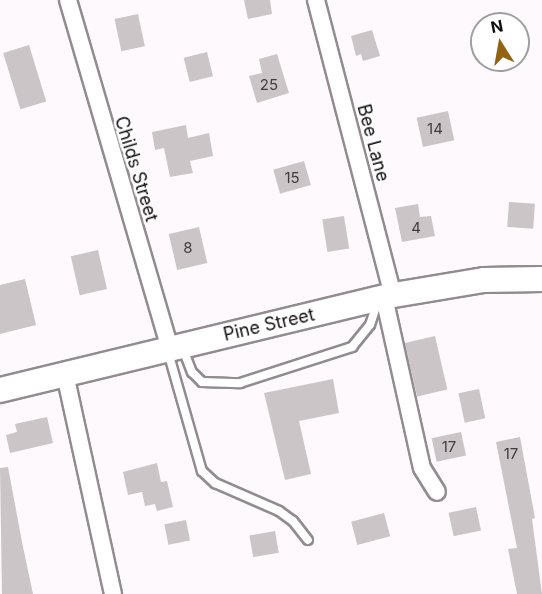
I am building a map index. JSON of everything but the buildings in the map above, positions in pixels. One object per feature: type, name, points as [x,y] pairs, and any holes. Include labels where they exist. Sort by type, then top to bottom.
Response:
[{"type":"main road","name":"Pine Street","points":[[0,390],[385,297],[484,280],[542,279]]},
{"type":"street","name":"Childs Street","points":[[68,0],[173,348]]},
{"type":"street","name":"Bee Lane","points":[[316,0],[422,468],[437,492]]},
{"type":"street","points":[[65,374],[112,594]]},
{"type":"lane","points":[[173,348],[196,379],[213,385],[240,383],[352,346],[370,326],[385,297]]},
{"type":"lane","points":[[173,348],[202,471],[215,483],[279,511],[293,521],[308,540]]}]
